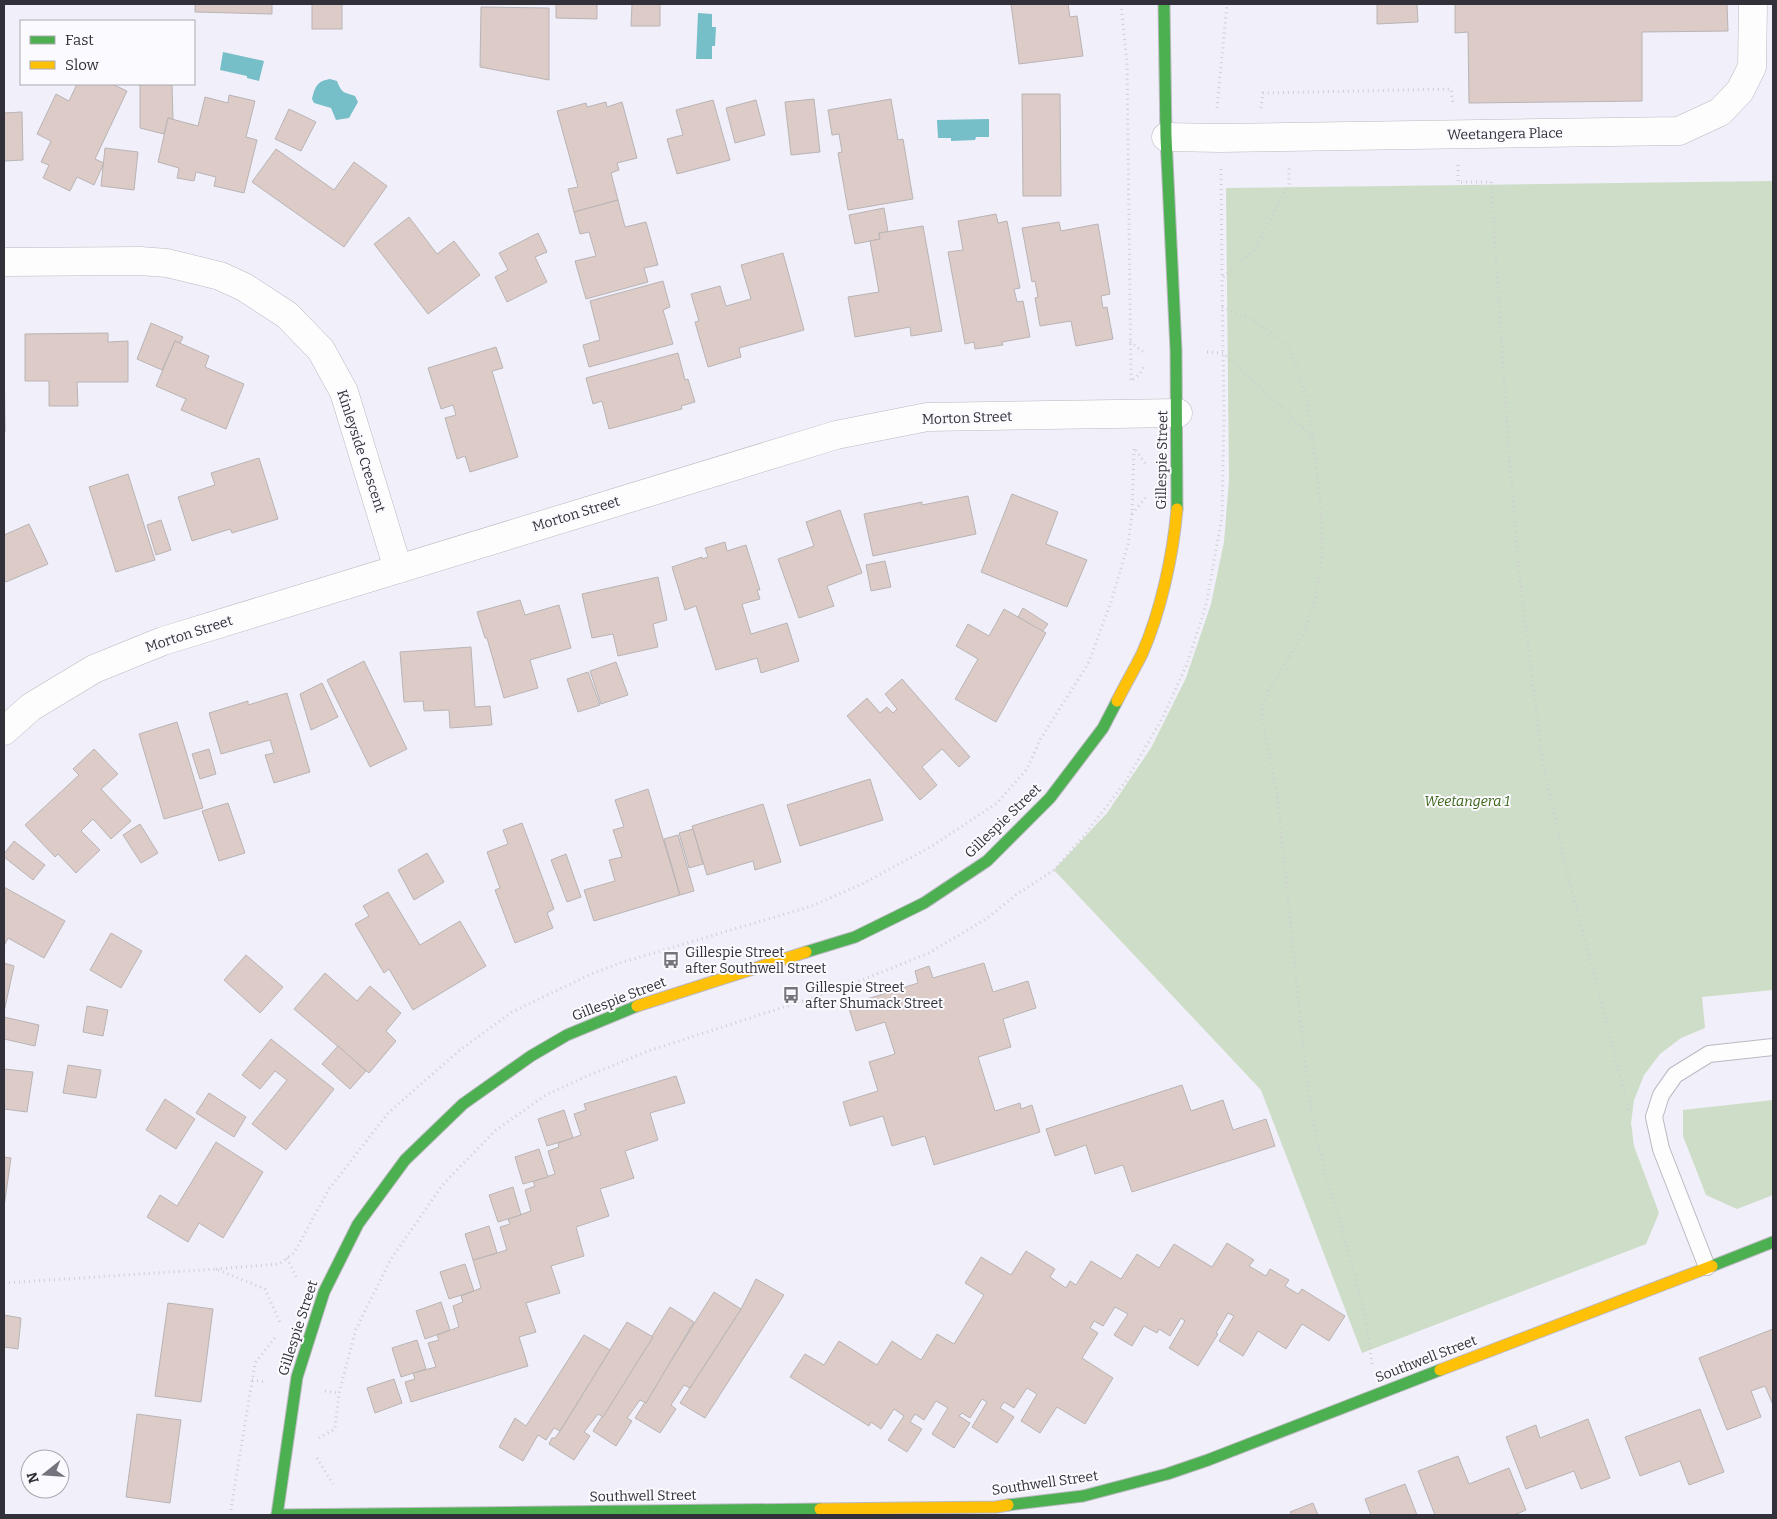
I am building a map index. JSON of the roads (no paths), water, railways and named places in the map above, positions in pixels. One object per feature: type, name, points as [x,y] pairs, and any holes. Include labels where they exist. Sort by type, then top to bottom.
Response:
[{"type":"street","name":"Gillespie Street","points":[[277,1515],[297,1377],[324,1292],[358,1224],[405,1160],[463,1104],[531,1056],[567,1035],[646,1002],[855,936],[924,904],[987,861],[1050,798],[1103,728],[1142,653],[1157,614],[1175,535],[1178,496],[1178,413],[1166,137],[1164,4]]},
{"type":"street","name":"Weetangera Place","points":[[1166,137],[1220,138],[1680,131],[1720,112],[1740,91],[1752,67],[1753,4]]},
{"type":"street","name":"Kinleyside Crescent","points":[[4,262],[140,261],[167,263],[220,276],[244,287],[287,315],[321,350],[344,392],[398,568]]},
{"type":"street","name":"Morton Street","points":[[4,731],[31,707],[94,669],[163,641],[836,435],[927,417],[1178,413]]},
{"type":"street","name":"Southwell Street","points":[[277,1515],[772,1513],[996,1507],[1083,1496],[1158,1476],[1218,1456],[1773,1242]]},
{"type":"lane","points":[[1707,1267],[1661,1149],[1654,1117],[1661,1095],[1675,1075],[1709,1054],[1773,1047]]},
{"type":"water","points":[[698,13],[712,14],[712,27],[716,27],[715,46],[712,46],[712,59],[696,59]]},
{"type":"water","points":[[223,52],[264,61],[259,81],[247,78],[247,76],[220,70]]},
{"type":"water","points":[[330,79],[337,81],[342,90],[355,96],[358,102],[349,118],[336,120],[331,108],[314,103],[312,99],[317,85],[322,81]]},
{"type":"water","points":[[989,119],[989,137],[976,137],[975,140],[951,141],[951,138],[938,138],[937,120]]},
{"type":"place","name":"Gillespie Street after Southwell Street","points":[[671,960]]},
{"type":"place","name":"Gillespie Street after Shumack Street","points":[[791,995]]},
{"type":"park label","name":"Weetangera 1","points":[[1467,801]]}]
